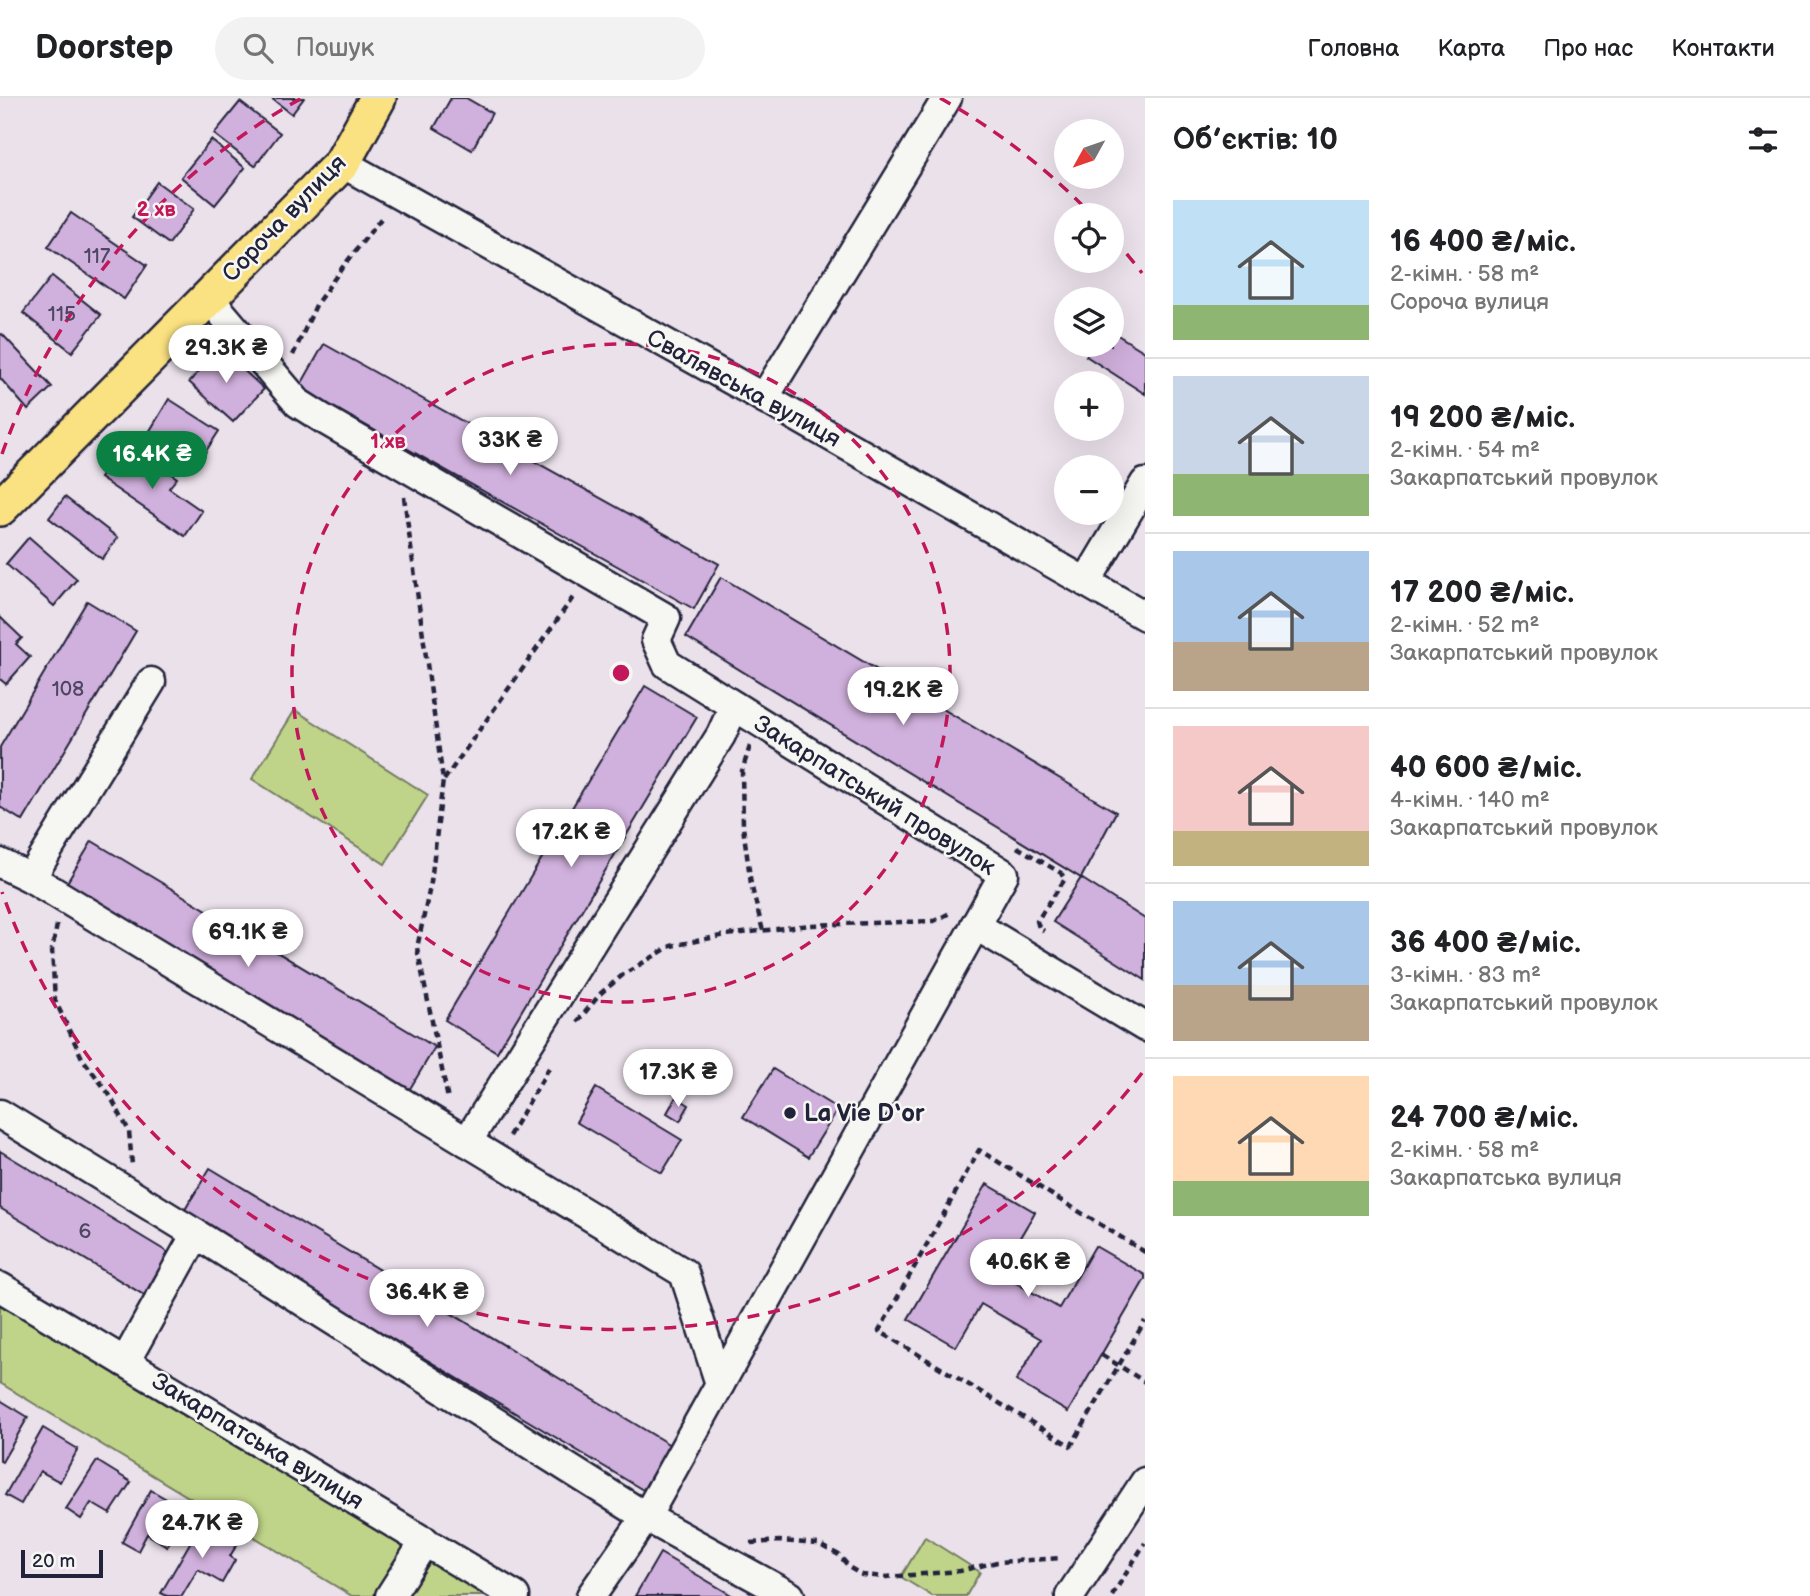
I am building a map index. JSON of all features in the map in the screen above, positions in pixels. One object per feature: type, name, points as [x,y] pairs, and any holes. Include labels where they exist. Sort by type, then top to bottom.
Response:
[{"type":"main road","name":"Сороча вулиця","points":[[0,508],[342,163],[378,98]]},
{"type":"street","points":[[764,398],[947,98]]},
{"type":"street","name":"Свалявська вулиця","points":[[342,163],[764,398],[1145,616]]},
{"type":"street","name":"Закарпатський провулок","points":[[208,297],[298,403],[666,618],[656,640],[667,664],[1004,874],[646,1517],[592,1596]]},
{"type":"street","points":[[1086,582],[1145,483]]},
{"type":"street","points":[[31,878],[151,682]]},
{"type":"street","name":"Закарпатський провулок","points":[[461,1138],[713,746],[734,706]]},
{"type":"street","points":[[0,863],[31,878],[684,1273],[720,1384]]},
{"type":"street","points":[[975,925],[1145,1027]]},
{"type":"street","points":[[0,1114],[646,1517],[790,1596]]},
{"type":"street","points":[[125,1362],[195,1234]]},
{"type":"street","name":"Закарпатська вулиця","points":[[0,1287],[515,1596]]},
{"type":"street","points":[[1070,1596],[1145,1482]]},
{"type":"street","points":[[390,1596],[425,1541]]},
{"type":"path","points":[[288,366],[317,303],[385,214]]},
{"type":"path","points":[[400,464],[443,780],[431,882],[417,948],[461,1138]]},
{"type":"path","points":[[443,780],[590,574]]},
{"type":"path","points":[[762,931],[751,884],[743,827],[741,771],[752,741],[763,723]]},
{"type":"path","points":[[1016,846],[1061,873],[1065,879],[1037,921],[1039,928],[1051,936]]},
{"type":"path","points":[[62,897],[52,950],[55,1000],[82,1058],[109,1094],[129,1131],[132,1195]]},
{"type":"path","points":[[571,1029],[601,993],[624,974],[671,947],[726,934],[810,925],[934,921],[950,913],[956,902]]},
{"type":"path","points":[[496,1159],[551,1065]]},
{"type":"path","points":[[1145,1252],[979,1150],[879,1331],[1071,1446],[1145,1321]]},
{"type":"path","points":[[1102,1355],[1145,1382]]},
{"type":"path","points":[[740,1546],[780,1541],[818,1544],[839,1555],[850,1568],[862,1575],[886,1577],[960,1571],[997,1562],[1059,1558],[1129,1569]]},
{"type":"path","points":[[1112,1596],[1145,1543]]},
{"type":"green space","points":[[295,710],[428,795],[385,864],[252,779]]},
{"type":"green space","points":[[0,1296],[500,1596],[352,1596],[0,1383]]},
{"type":"green space","points":[[925,1537],[980,1572],[966,1596],[932,1596],[901,1577]]},
{"type":"building","points":[[271,98],[304,98],[292,114]]},
{"type":"building","points":[[451,98],[466,98],[492,113],[472,150],[434,128]]},
{"type":"building","points":[[240,102],[280,133],[255,166],[214,134]]},
{"type":"building","points":[[211,140],[245,168],[215,205],[181,177]]},
{"type":"building","points":[[157,182],[194,209],[169,244],[132,217]]},
{"type":"building","points":[[71,213],[147,265],[124,299],[48,247]]},
{"type":"building","points":[[52,276],[101,315],[72,352],[23,313]]},
{"type":"building","points":[[2,334],[52,387],[28,410],[0,378]]},
{"type":"building","points":[[1124,339],[1145,352],[1145,394],[1124,380],[1124,371],[1109,371],[1088,357],[1124,357]]},
{"type":"building","points":[[324,344],[719,564],[694,609],[299,388]]},
{"type":"building","points":[[220,348],[264,389],[233,422],[189,382]]},
{"type":"building","points":[[169,399],[219,431],[197,465],[148,434]]},
{"type":"building","points":[[117,453],[135,466],[143,454],[177,478],[169,488],[202,511],[185,536],[100,478]]},
{"type":"building","points":[[65,497],[118,538],[102,559],[49,518]]},
{"type":"building","points":[[29,537],[77,579],[54,606],[6,564]]},
{"type":"building","points":[[721,577],[1116,812],[1081,878],[686,637]]},
{"type":"building","points":[[87,601],[136,631],[23,821],[0,807],[0,747]]},
{"type":"building","points":[[0,617],[22,638],[16,644],[30,657],[6,684],[0,679]]},
{"type":"building","points":[[645,686],[697,717],[497,1052],[445,1020]]},
{"type":"building","points":[[92,841],[435,1047],[405,1097],[62,891]]},
{"type":"building","points":[[1081,878],[1145,919],[1145,980],[1053,922]]},
{"type":"building","name":"La Vie D‘or","points":[[773,1069],[838,1109],[808,1157],[743,1117]]},
{"type":"building","points":[[596,1088],[682,1140],[662,1173],[576,1122]]},
{"type":"building","points":[[676,1097],[689,1105],[680,1121],[667,1113]]},
{"type":"building","points":[[0,1151],[169,1253],[144,1295],[0,1208]]},
{"type":"building","points":[[210,1168],[670,1445],[643,1490],[183,1213]]},
{"type":"building","points":[[987,1184],[1035,1212],[999,1273],[1059,1308],[1095,1246],[1145,1275],[1068,1412],[1016,1381],[1041,1339],[981,1304],[956,1347],[908,1319]]},
{"type":"building","points":[[0,1400],[28,1417],[2,1462],[0,1461]]},
{"type":"building","points":[[43,1428],[78,1449],[60,1482],[40,1471],[21,1504],[5,1495]]},
{"type":"building","points":[[97,1461],[131,1482],[110,1514],[91,1503],[81,1519],[66,1509]]},
{"type":"building","points":[[151,1490],[187,1511],[167,1546],[147,1534],[138,1551],[122,1542]]},
{"type":"building","points":[[202,1522],[238,1543],[230,1556],[235,1560],[222,1583],[198,1569],[182,1596],[167,1596],[161,1593]]},
{"type":"building","points":[[660,1553],[733,1596],[635,1596]]},
{"type":"place","name":"La Vie D‘or","points":[[790,1113]]}]
